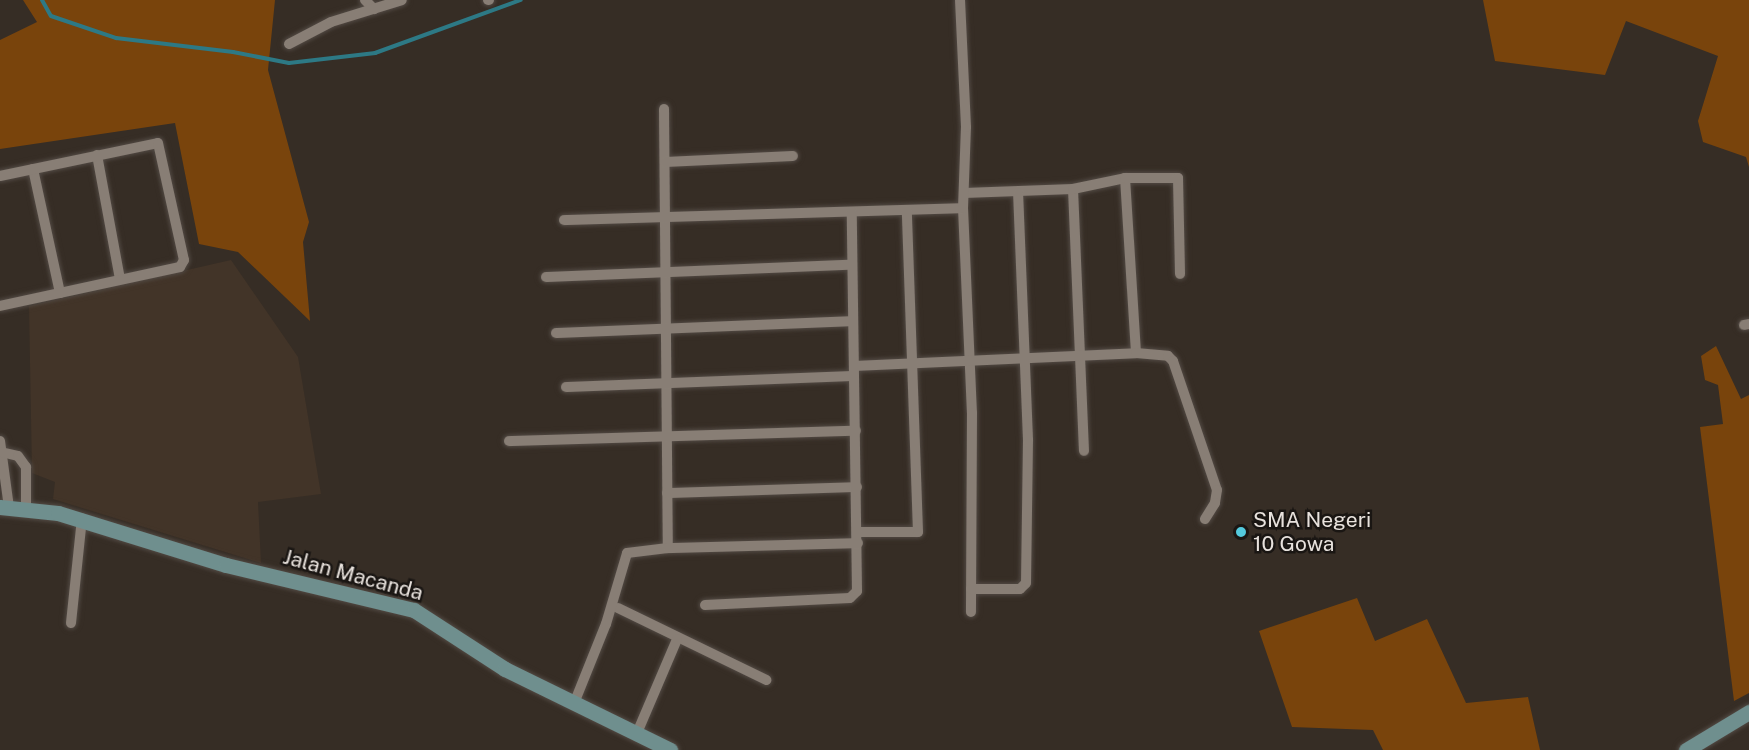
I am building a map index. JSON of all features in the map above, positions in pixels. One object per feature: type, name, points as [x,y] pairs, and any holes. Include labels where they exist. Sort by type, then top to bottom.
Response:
[{"type":"street","points":[[365,0],[374,9]]},
{"type":"street","points":[[289,44],[325,24],[402,0]]},
{"type":"street","points":[[960,0],[966,127],[963,208],[969,360],[970,612]]},
{"type":"street","points":[[664,109],[668,548]]},
{"type":"street","points":[[0,176],[154,142],[161,146],[184,260],[180,267],[0,306]]},
{"type":"street","points":[[97,155],[120,279]]},
{"type":"street","points":[[665,162],[793,156]]},
{"type":"street","points":[[33,168],[60,293]]},
{"type":"street","points":[[964,193],[1018,193],[1073,189],[1125,178],[1180,180],[1180,274]]},
{"type":"street","points":[[1125,178],[1136,353]]},
{"type":"street","points":[[1073,189],[1082,356],[1084,450]]},
{"type":"street","points":[[971,589],[1020,589],[1026,583],[1024,356],[1018,193]]},
{"type":"street","points":[[564,220],[666,219],[963,208]]},
{"type":"street","points":[[575,701],[606,624],[626,555],[636,550],[918,532],[907,210]]},
{"type":"street","points":[[705,605],[850,598],[858,588],[859,537],[850,266],[852,212]]},
{"type":"street","points":[[546,277],[850,266]]},
{"type":"street","points":[[556,333],[851,321]]},
{"type":"street","points":[[566,387],[854,371],[913,362],[1024,356],[1161,353],[1173,361],[1217,490],[1218,498],[1205,519]]},
{"type":"street","points":[[509,441],[666,439],[856,432]]},
{"type":"street","points":[[1,446],[5,508]]},
{"type":"street","points":[[1,446],[18,456],[26,467],[26,509]]},
{"type":"street","points":[[667,493],[857,487]]},
{"type":"street","name":"Jalan Macanda","points":[[5,508],[26,509],[81,519],[226,565],[414,610],[505,669],[575,701],[670,750]]},
{"type":"street","points":[[71,623],[81,519]]},
{"type":"street","points":[[618,608],[677,639],[766,680]]},
{"type":"street","points":[[637,733],[677,639]]},
{"type":"street","points":[[1686,750],[1749,712]]},
{"type":"shaded area","points":[[23,0],[275,0],[268,70],[309,222],[303,242],[310,321],[238,252],[199,244],[175,123],[0,149],[0,40],[37,22]]},
{"type":"shaded area","points":[[1483,0],[1749,0],[1749,167],[1746,157],[1703,142],[1698,121],[1718,56],[1626,21],[1605,75],[1495,61]]},
{"type":"shaded area","points":[[231,260],[298,357],[321,494],[258,502],[261,563],[53,499],[55,482],[32,473],[29,306]]},
{"type":"shaded area","points":[[1716,346],[1741,399],[1749,395],[1749,693],[1734,701],[1700,427],[1723,424],[1718,385],[1705,380],[1701,356]]},
{"type":"shaded area","points":[[1357,598],[1375,641],[1427,619],[1466,703],[1528,697],[1540,750],[1383,750],[1373,730],[1292,727],[1259,631]]},
{"type":"waterway","points":[[42,0],[51,16],[116,38],[233,52],[289,63],[375,53],[521,0]]},
{"type":"place","name":"SMA Negeri 10 Gowa","points":[[1241,532]]}]
